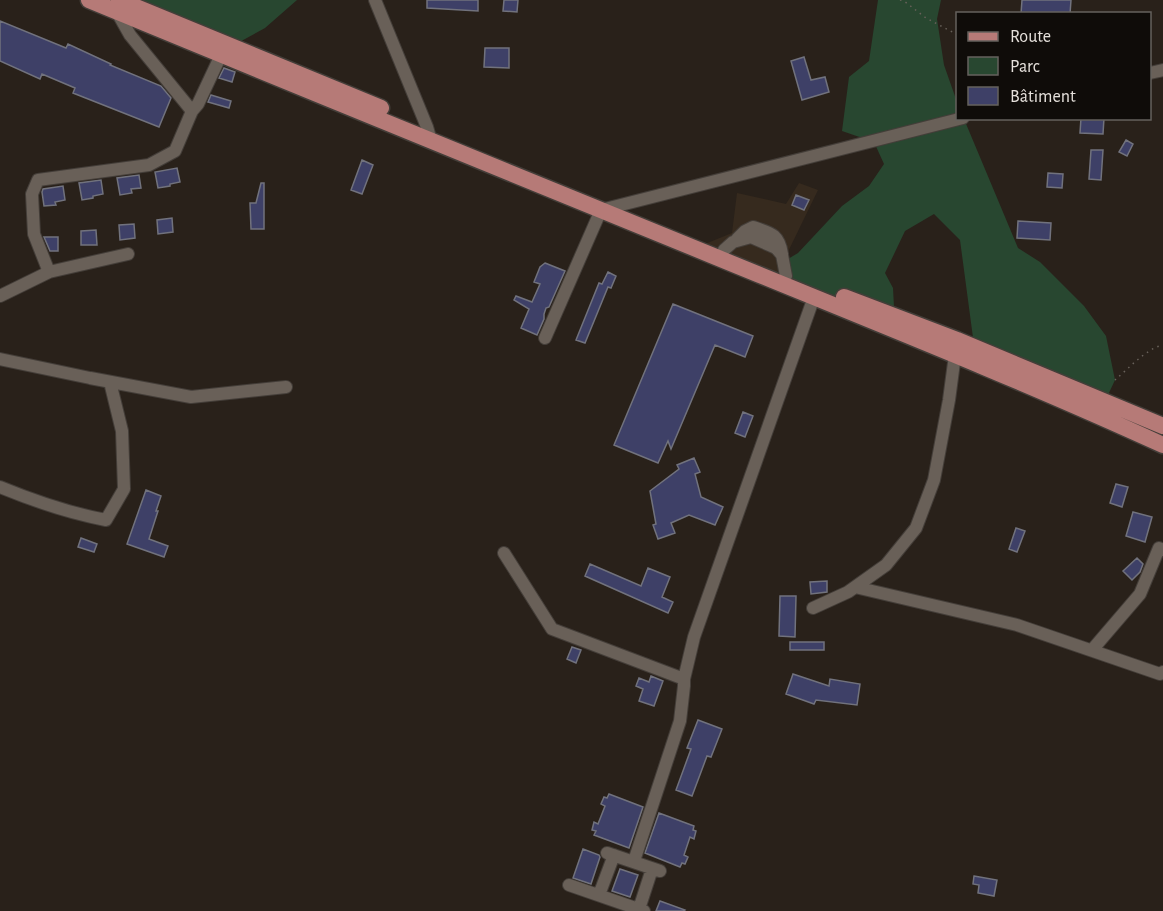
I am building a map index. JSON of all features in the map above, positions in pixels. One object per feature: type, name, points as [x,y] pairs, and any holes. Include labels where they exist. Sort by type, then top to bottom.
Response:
[{"type":"main road","points":[[89,0],[118,6],[609,208],[1163,445]]},
{"type":"main road","points":[[118,6],[221,55],[429,134]]},
{"type":"main road","points":[[609,208],[703,242],[728,246],[786,276],[957,340],[1163,426]]},
{"type":"street","points":[[375,0],[429,134]]},
{"type":"street","points":[[118,6],[130,35],[192,111]]},
{"type":"street","points":[[49,272],[34,234],[32,194],[38,180],[148,165],[176,152],[192,111],[198,104],[221,55]]},
{"type":"street","points":[[545,338],[609,208],[956,120]]},
{"type":"street","points":[[728,246],[752,237],[776,248],[782,255],[786,276]]},
{"type":"street","points":[[0,296],[49,272],[128,254]]},
{"type":"street","points":[[634,861],[680,721],[684,679],[697,626],[814,297]]},
{"type":"street","points":[[813,608],[848,592],[886,565],[916,528],[934,480],[955,355]]},
{"type":"street","points":[[0,358],[191,397],[286,387]]},
{"type":"street","points":[[0,487],[83,516],[106,520],[124,489],[122,431],[110,382]]},
{"type":"street","points":[[1092,650],[1140,594],[1159,548],[1163,550]]},
{"type":"street","points":[[504,553],[552,629],[684,679]]},
{"type":"street","points":[[855,587],[1017,625],[1162,673]]},
{"type":"street","points":[[569,885],[641,910],[656,870],[610,854],[599,895]]},
{"type":"path","points":[[900,0],[956,34]]},
{"type":"path","points":[[1115,380],[1150,350],[1163,345]]},
{"type":"shaded area","points":[[799,183],[818,190],[783,262],[786,281],[700,246],[732,233],[737,193],[786,204]]},
{"type":"green space","points":[[117,0],[297,0],[265,28],[223,51]]},
{"type":"green space","points":[[878,0],[941,0],[937,19],[944,65],[956,99],[956,120],[964,120],[1018,248],[1040,262],[1084,306],[1106,336],[1115,380],[1100,412],[976,360],[960,240],[934,214],[905,231],[885,273],[893,288],[895,326],[786,281],[783,262],[798,253],[842,206],[869,186],[884,164],[874,142],[842,131],[849,77],[869,61]]},
{"type":"building","points":[[427,0],[478,0],[478,11],[427,8]]},
{"type":"building","points":[[504,0],[518,0],[517,12],[503,11]]},
{"type":"building","points":[[1022,0],[1071,0],[1070,12],[1021,12]]},
{"type":"building","points":[[0,21],[66,48],[68,44],[110,65],[161,86],[171,98],[159,127],[73,93],[75,88],[42,74],[40,79],[0,61]]},
{"type":"building","points":[[485,48],[509,48],[509,68],[484,67]]},
{"type":"building","points":[[804,57],[811,80],[825,77],[829,92],[802,100],[791,61]]},
{"type":"building","points":[[224,68],[235,72],[232,82],[219,78]]},
{"type":"building","points":[[211,95],[231,101],[229,108],[208,102]]},
{"type":"building","points":[[1081,120],[1104,120],[1103,134],[1080,133]]},
{"type":"building","points":[[1126,140],[1133,144],[1127,156],[1119,152]]},
{"type":"building","points":[[1091,150],[1103,150],[1101,180],[1089,179]]},
{"type":"building","points":[[362,160],[373,165],[362,194],[351,190]]},
{"type":"building","points":[[177,168],[180,182],[158,188],[155,172]]},
{"type":"building","points":[[1048,173],[1063,174],[1062,188],[1047,187]]},
{"type":"building","points":[[139,175],[141,188],[131,189],[132,193],[120,195],[117,178]]},
{"type":"building","points":[[101,180],[103,194],[82,200],[79,183]]},
{"type":"building","points":[[261,183],[264,183],[264,229],[251,229],[250,203],[256,203]]},
{"type":"building","points":[[63,186],[65,200],[55,202],[56,205],[44,206],[43,189]]},
{"type":"building","points":[[796,195],[809,200],[804,210],[792,205]]},
{"type":"building","points":[[172,218],[173,232],[158,234],[157,220]]},
{"type":"building","points":[[1018,221],[1051,223],[1050,240],[1017,238]]},
{"type":"building","points":[[134,224],[135,238],[120,240],[119,225]]},
{"type":"building","points":[[96,230],[97,245],[81,245],[81,231]]},
{"type":"building","points":[[44,237],[58,237],[58,251],[50,251]]},
{"type":"building","points":[[545,263],[565,271],[549,307],[546,308],[537,335],[521,328],[529,309],[514,300],[516,296],[532,302],[540,284],[534,282],[540,267]]},
{"type":"building","points":[[608,272],[616,276],[611,288],[608,287],[585,343],[576,340],[599,283],[602,284]]},
{"type":"building","points":[[673,304],[753,336],[745,357],[715,345],[671,449],[668,441],[658,463],[614,445]]},
{"type":"building","points":[[743,412],[753,416],[745,437],[735,433]]},
{"type":"building","points":[[694,458],[700,472],[695,474],[701,497],[723,507],[715,525],[689,515],[671,523],[675,533],[658,539],[653,525],[656,524],[650,491],[679,469],[677,465]]},
{"type":"building","points":[[1116,484],[1128,487],[1122,507],[1110,503]]},
{"type":"building","points":[[146,490],[161,496],[149,539],[168,546],[164,557],[127,544]]},
{"type":"building","points":[[1133,512],[1152,517],[1145,542],[1126,536]]},
{"type":"building","points":[[1016,528],[1025,531],[1017,552],[1009,549]]},
{"type":"building","points":[[81,538],[97,544],[94,552],[78,547]]},
{"type":"building","points":[[1137,558],[1143,564],[1140,572],[1132,580],[1123,571]]},
{"type":"building","points":[[590,564],[641,586],[648,568],[670,577],[662,597],[673,602],[668,613],[585,576]]},
{"type":"building","points":[[827,581],[827,592],[811,594],[810,582]]},
{"type":"building","points":[[780,596],[796,596],[795,637],[779,636]]},
{"type":"building","points":[[790,642],[824,642],[824,650],[790,650]]},
{"type":"building","points":[[572,647],[581,650],[576,663],[567,659]]},
{"type":"building","points":[[793,674],[829,686],[830,679],[860,684],[857,705],[816,700],[814,704],[786,694]]},
{"type":"building","points":[[651,676],[663,681],[654,706],[639,701],[643,689],[636,686],[639,678],[649,682]]},
{"type":"building","points":[[698,720],[722,729],[711,757],[707,756],[692,796],[676,790],[691,749],[687,748]]},
{"type":"building","points":[[609,794],[643,807],[629,848],[594,835],[596,831],[592,830],[594,822],[598,824],[605,806],[601,804],[604,797],[607,798]]},
{"type":"building","points":[[659,813],[694,826],[693,830],[696,831],[694,839],[690,837],[684,855],[688,857],[685,864],[682,863],[680,867],[645,853]]},
{"type":"building","points":[[583,849],[600,857],[591,884],[573,878]]},
{"type":"building","points":[[620,869],[638,875],[630,897],[612,891]]},
{"type":"building","points":[[974,876],[997,880],[994,896],[978,893],[979,885],[973,884]]},
{"type":"building","points":[[660,901],[685,910],[656,911]]}]
